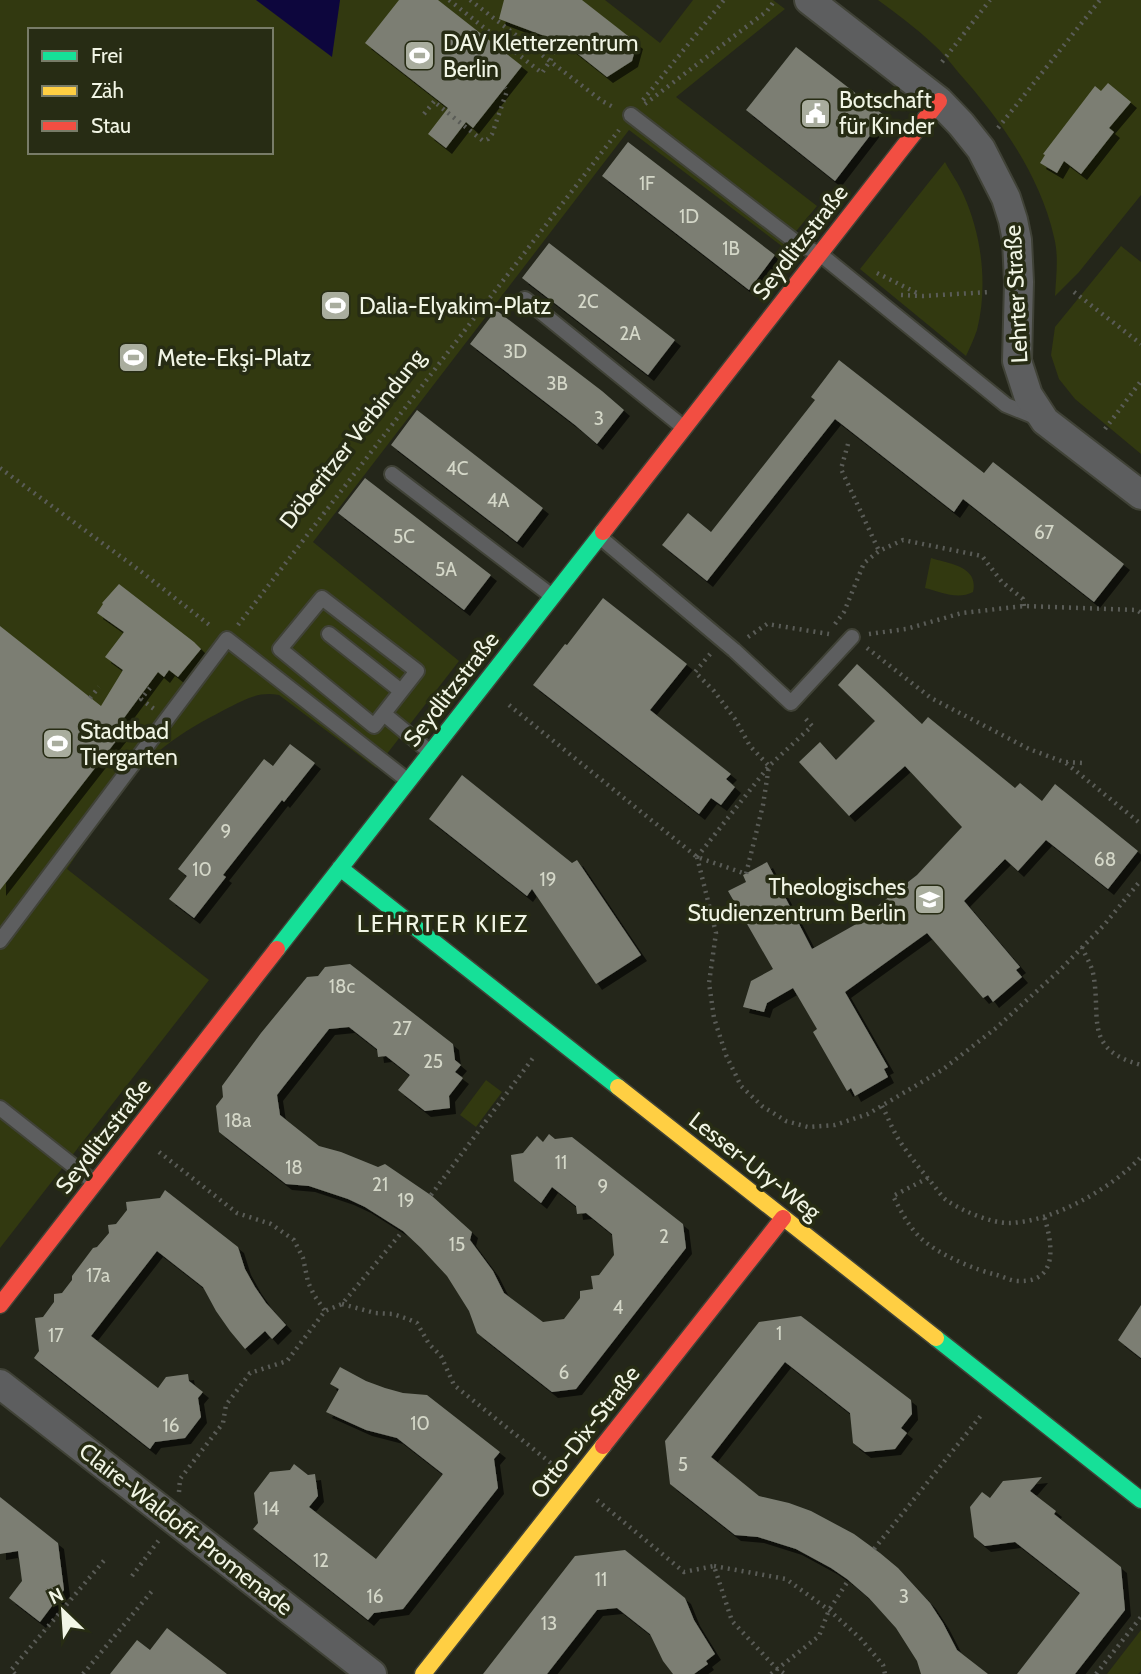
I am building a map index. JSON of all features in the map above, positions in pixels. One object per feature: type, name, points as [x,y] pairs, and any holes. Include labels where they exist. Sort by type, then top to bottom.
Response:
[{"type":"street","name":"Lehrter Straße","points":[[809,0],[939,101],[981,149],[1006,198],[1013,219],[1019,282],[1017,361],[1028,395],[1045,421],[1141,495]]},
{"type":"street","name":"Seydlitzstraße","points":[[0,1305],[939,101]]},
{"type":"street","name":"Lesser-Ury-Weg","points":[[340,868],[1141,1500]]},
{"type":"street","name":"Otto-Dix-Straße","points":[[423,1674],[783,1217]]},
{"type":"street","name":"Claire-Waldoff-Promenade","points":[[0,1384],[372,1674]]},
{"type":"lane","points":[[631,115],[796,243],[820,254],[1006,405],[1045,421]]},
{"type":"lane","points":[[525,299],[684,428]]},
{"type":"lane","points":[[392,474],[553,596]]},
{"type":"lane","points":[[600,536],[722,639],[791,703],[852,637]]},
{"type":"lane","points":[[322,598],[417,671],[384,714],[374,726],[280,649],[322,598]]},
{"type":"lane","points":[[329,634],[401,691]]},
{"type":"lane","points":[[0,941],[227,639],[408,781]]},
{"type":"lane","points":[[384,714],[431,752]]},
{"type":"lane","points":[[0,1108],[95,1183]]},
{"type":"path","points":[[449,0],[542,73],[558,41]]},
{"type":"path","points":[[470,0],[602,101],[631,115],[724,0]]},
{"type":"path","name":"Döberitzer Verbindung","points":[[227,639],[631,115],[767,11],[775,0]]},
{"type":"path","points":[[942,62],[990,0]]},
{"type":"path","points":[[981,149],[1100,0]]},
{"type":"path","points":[[506,53],[510,48]]},
{"type":"path","points":[[424,114],[437,101],[483,141],[492,134],[507,91],[505,88]]},
{"type":"path","points":[[866,268],[923,296]]},
{"type":"path","points":[[869,294],[923,296],[990,292]]},
{"type":"path","points":[[1074,292],[1141,344]]},
{"type":"path","points":[[1105,429],[1141,381]]},
{"type":"path","points":[[848,444],[841,469],[879,551]]},
{"type":"path","points":[[0,468],[139,570],[227,639]]},
{"type":"path","points":[[828,634],[844,612],[864,563],[879,551],[903,540],[982,556],[1002,582],[1023,598],[1024,606]]},
{"type":"path","points":[[734,650],[767,624],[852,637],[906,629],[962,613],[1024,606],[1137,610],[1141,613]]},
{"type":"path","points":[[852,637],[931,698],[1030,749],[1064,762],[1083,763]]},
{"type":"path","points":[[722,639],[695,673],[714,691],[735,719],[750,746],[769,766]]},
{"type":"path","points":[[90,698],[99,687]]},
{"type":"path","points":[[696,857],[769,766],[812,726],[791,703]]},
{"type":"path","points":[[509,705],[696,857],[746,874],[763,805],[769,766]]},
{"type":"path","points":[[1064,762],[1141,824]]},
{"type":"path","points":[[696,857],[716,933],[709,983],[714,1018],[726,1055],[741,1086],[762,1106],[786,1121],[808,1127],[835,1125],[869,1114],[942,1070],[996,1028],[1082,947],[1141,880]]},
{"type":"path","points":[[1082,947],[1093,971],[1095,1022],[1102,1041],[1113,1054],[1141,1065]]},
{"type":"path","points":[[431,1195],[551,1034]]},
{"type":"path","points":[[883,1106],[898,1138],[947,1201],[976,1216],[1007,1223],[1044,1216],[1088,1198],[1141,1157]]},
{"type":"path","points":[[159,1152],[237,1213],[271,1224],[294,1240],[303,1258],[308,1282],[325,1311]]},
{"type":"path","points":[[928,1178],[893,1196],[914,1232],[928,1244],[970,1266],[1016,1282],[1039,1276],[1047,1268],[1051,1243],[1044,1216]]},
{"type":"path","points":[[179,1489],[180,1479],[223,1423],[226,1405],[250,1373],[287,1361],[325,1311],[342,1304],[402,1231]]},
{"type":"path","points":[[342,1304],[375,1313],[393,1314],[416,1324],[441,1356],[454,1385],[543,1457]]},
{"type":"path","points":[[874,1549],[1001,1390]]},
{"type":"path","points":[[600,1503],[684,1572],[714,1566],[786,1579],[829,1609],[860,1638],[883,1665],[885,1674]]},
{"type":"path","points":[[15,1674],[11,1670],[107,1557]]},
{"type":"path","points":[[714,1566],[732,1621],[776,1668],[785,1674]]},
{"type":"path","points":[[771,1674],[818,1636],[829,1609],[848,1581]]},
{"type":"path","points":[[83,1674],[152,1591]]},
{"type":"path","points":[[1097,1674],[1141,1617]]},
{"type":"green space","points":[[0,0],[605,0],[660,43],[693,0],[773,0],[785,9],[676,97],[817,206],[783,247],[629,130],[313,542],[459,661],[376,768],[279,695],[251,697],[193,727],[150,760],[111,804],[67,869],[209,980],[0,1248]]},
{"type":"green space","points":[[878,0],[1141,0],[1141,195],[1079,272],[1055,296],[1056,244],[1048,214],[1029,170],[989,109],[943,54],[920,32]]},
{"type":"green space","points":[[945,162],[970,211],[981,262],[980,314],[977,330],[966,356],[860,269]]},
{"type":"green space","points":[[1121,246],[1141,262],[1141,454],[1075,399],[1059,379],[1051,355],[1055,327]]},
{"type":"green space","points":[[931,558],[967,571],[974,583],[973,592],[955,595],[925,588]]},
{"type":"green space","points":[[486,1080],[502,1092],[476,1127],[460,1115]]},
{"type":"green space","points":[[1141,1630],[1141,1671],[1138,1674],[1107,1674]]},
{"type":"shaded area","points":[[256,0],[340,0],[332,57]]},
{"type":"building","points":[[399,0],[438,0],[522,66],[473,128],[466,122],[446,148],[428,134],[448,108],[365,43]]},
{"type":"building","points":[[504,0],[582,0],[637,43],[632,61],[607,77],[568,46],[499,19]]},
{"type":"building","name":"Botschaft für Kinder","points":[[796,47],[885,116],[835,181],[746,110]]},
{"type":"building","points":[[1108,83],[1131,102],[1109,128],[1114,132],[1081,174],[1064,161],[1057,173],[1040,163],[1045,155],[1043,154],[1095,86],[1101,91]]},
{"type":"building","points":[[628,142],[775,255],[749,290],[602,176]]},
{"type":"building","points":[[549,243],[675,340],[648,375],[522,278]]},
{"type":"building","points":[[496,310],[624,410],[597,444],[470,344]]},
{"type":"building","points":[[839,360],[984,473],[993,462],[1124,564],[1094,602],[963,499],[954,512],[835,419],[707,581],[662,545],[688,513],[711,532],[815,400],[811,397]]},
{"type":"building","points":[[417,410],[543,508],[517,542],[391,445]]},
{"type":"building","points":[[365,478],[491,575],[464,610],[338,513]]},
{"type":"building","name":"Stadtbad Tiergarten","points":[[119,584],[201,649],[178,677],[169,670],[164,677],[158,672],[121,722],[127,727],[0,890],[0,626],[101,706],[123,670],[105,657],[124,632],[97,613]]},
{"type":"building","points":[[603,598],[687,664],[650,710],[731,774],[726,779],[735,787],[721,805],[711,798],[699,814],[533,685]]},
{"type":"building","points":[[857,664],[922,724],[928,717],[1015,788],[1020,783],[1042,801],[1055,784],[1138,851],[1108,889],[1046,840],[1018,871],[1005,859],[964,901],[1020,967],[1016,970],[1022,977],[993,1002],[988,995],[983,998],[927,933],[845,992],[888,1067],[884,1069],[888,1077],[855,1096],[851,1088],[847,1091],[813,1032],[817,1029],[793,988],[767,1003],[764,1012],[743,1007],[751,981],[773,969],[728,891],[746,882],[743,875],[767,862],[812,949],[874,914],[871,911],[917,875],[962,827],[905,766],[849,816],[799,762],[820,742],[836,760],[875,721],[838,685]]},
{"type":"building","points":[[290,744],[315,763],[223,875],[226,877],[194,918],[169,899],[187,876],[178,869],[264,759],[273,766]]},
{"type":"building","points":[[462,775],[572,863],[577,860],[641,955],[596,984],[532,889],[527,896],[429,819]]},
{"type":"building","points":[[350,964],[453,1044],[455,1060],[461,1065],[455,1072],[463,1078],[449,1096],[450,1108],[425,1111],[398,1090],[410,1075],[386,1056],[378,1057],[377,1049],[349,1027],[329,1029],[284,1086],[277,1095],[280,1115],[319,1146],[378,1167],[385,1164],[432,1196],[472,1232],[470,1240],[493,1271],[504,1293],[543,1322],[564,1319],[580,1298],[580,1291],[593,1289],[591,1276],[599,1275],[614,1255],[612,1234],[586,1213],[577,1214],[576,1206],[552,1187],[541,1203],[514,1181],[511,1155],[523,1153],[537,1136],[543,1142],[549,1134],[555,1139],[572,1137],[683,1224],[686,1248],[576,1389],[552,1392],[477,1333],[469,1311],[447,1276],[403,1231],[348,1199],[309,1186],[286,1184],[219,1132],[216,1106],[223,1097],[222,1086],[261,1033],[307,977],[318,976],[325,967]]},
{"type":"building","points":[[165,1190],[238,1247],[245,1269],[255,1287],[286,1325],[272,1339],[265,1331],[245,1349],[216,1311],[203,1287],[157,1251],[91,1336],[158,1388],[166,1377],[188,1374],[189,1381],[203,1392],[198,1398],[201,1417],[185,1438],[155,1442],[150,1449],[34,1358],[39,1351],[35,1318],[43,1317],[54,1302],[54,1294],[62,1293],[93,1248],[109,1233],[108,1225],[116,1224],[127,1210],[126,1202],[160,1198]]},
{"type":"building","points":[[1141,1305],[1141,1358],[1118,1340]]},
{"type":"building","points":[[801,1316],[911,1400],[912,1414],[901,1428],[907,1433],[895,1449],[865,1452],[853,1443],[850,1413],[785,1362],[711,1457],[759,1496],[811,1511],[854,1534],[880,1553],[898,1568],[930,1603],[957,1650],[988,1674],[921,1674],[917,1661],[896,1628],[869,1598],[847,1579],[796,1549],[758,1537],[735,1535],[670,1484],[665,1441],[759,1322]]},
{"type":"building","points":[[340,1367],[385,1388],[427,1395],[500,1452],[494,1459],[498,1488],[403,1609],[374,1613],[368,1620],[253,1529],[258,1523],[254,1493],[270,1472],[290,1470],[294,1464],[308,1475],[315,1474],[318,1496],[309,1507],[376,1559],[443,1474],[397,1438],[366,1430],[326,1412],[339,1389],[330,1384]]},
{"type":"building","points":[[1042,1477],[1030,1491],[1056,1511],[1054,1514],[1121,1567],[1125,1610],[1075,1674],[1017,1674],[1080,1593],[1015,1542],[985,1546],[974,1537],[970,1507],[982,1492],[990,1498],[1003,1481]]},
{"type":"building","points":[[0,1497],[58,1543],[64,1590],[40,1622],[9,1598],[22,1581],[18,1551],[0,1554]]},
{"type":"building","points":[[625,1550],[685,1598],[694,1620],[715,1654],[706,1661],[708,1664],[694,1674],[673,1674],[663,1661],[650,1634],[617,1608],[597,1610],[547,1674],[483,1674],[575,1556]]},
{"type":"building","points":[[167,1628],[227,1674],[110,1674],[137,1640],[150,1650]]},
{"type":"traffic: fast","points":[[277,949],[603,532]]},
{"type":"traffic: fast","points":[[340,868],[618,1087]]},
{"type":"traffic: fast","points":[[936,1338],[1141,1500]]},
{"type":"traffic: slow","points":[[618,1087],[936,1338]]},
{"type":"traffic: slow","points":[[423,1674],[603,1446]]},
{"type":"traffic: jam","points":[[603,532],[939,101]]},
{"type":"traffic: jam","points":[[0,1305],[277,949]]},
{"type":"traffic: jam","points":[[603,1446],[783,1218]]},
{"type":"place","name":"DAV Kletterzentrum Berlin","points":[[420,56]]},
{"type":"place","name":"Botschaft für Kinder","points":[[816,113]]},
{"type":"place","name":"Dalia-Elyakim-Platz","points":[[336,306]]},
{"type":"place","name":"Mete-Ekşi-Platz","points":[[134,358]]},
{"type":"place","name":"Stadtbad Tiergarten","points":[[57,744]]},
{"type":"place","name":"Theologisches Studienzentrum Berlin","points":[[929,900]]},
{"type":"district","name":"LEHRTER KIEZ","points":[[443,923]]}]
